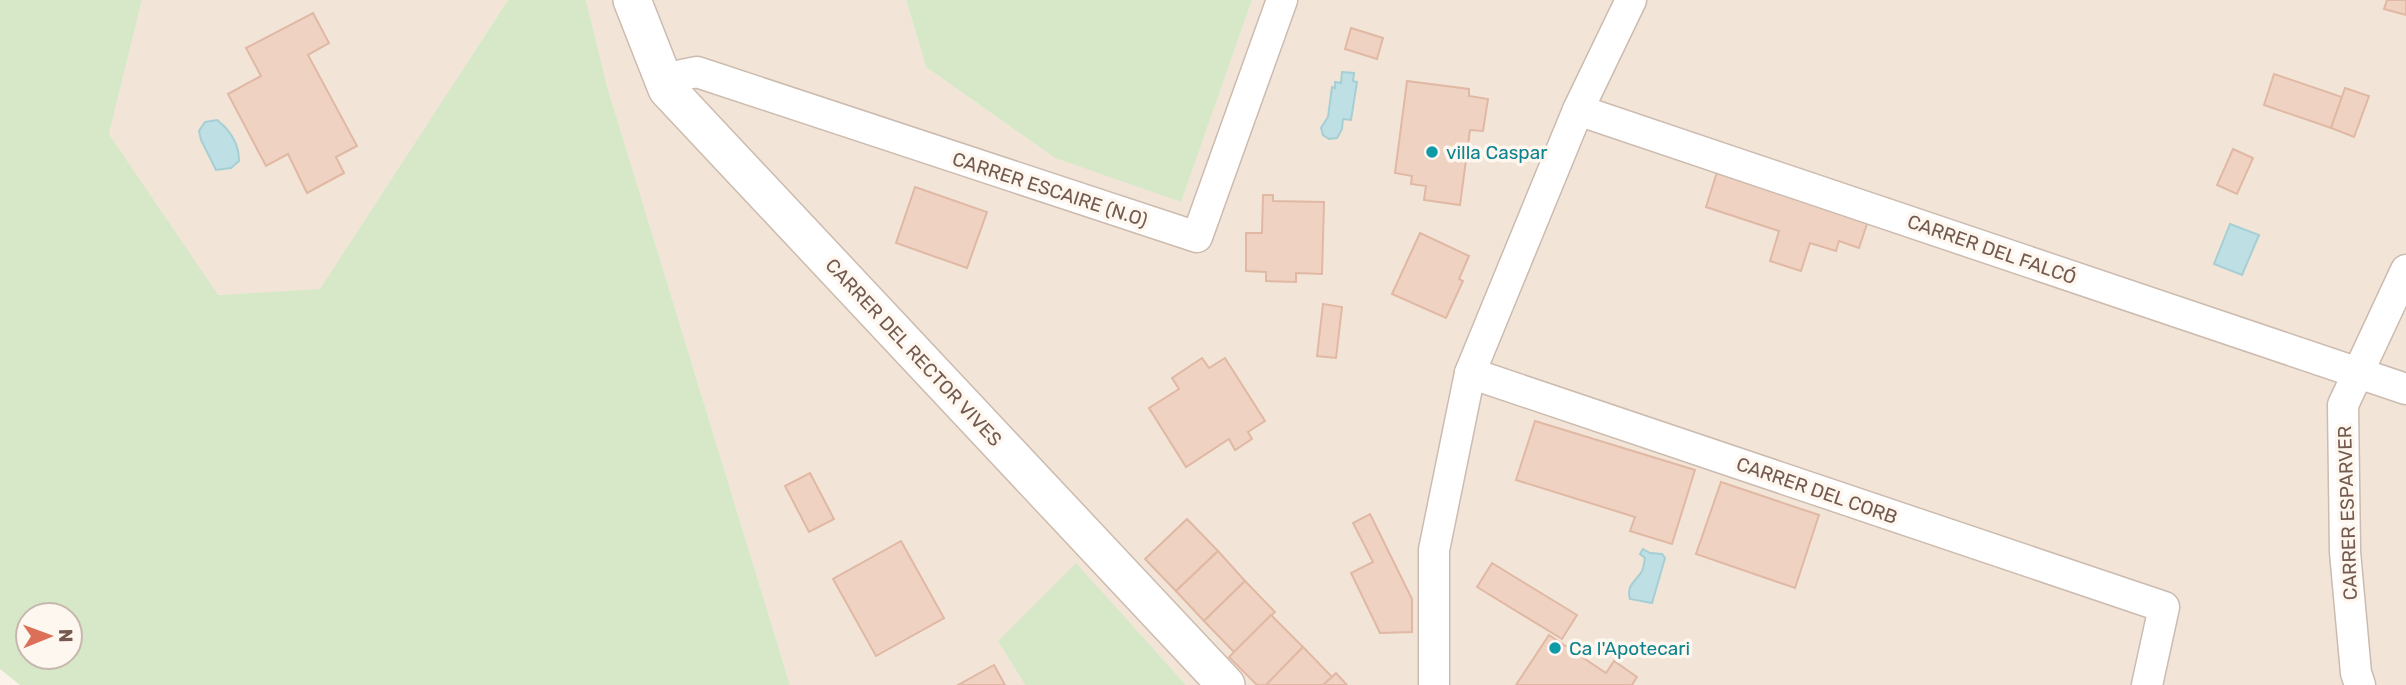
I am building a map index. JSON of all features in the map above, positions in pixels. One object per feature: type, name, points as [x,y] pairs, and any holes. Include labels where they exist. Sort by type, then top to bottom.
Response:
[{"type":"street","name":"CARRER DEL RECTOR VIVES","points":[[632,0],[667,89],[1226,685]]},
{"type":"street","name":"CARRER ESCAIRE (N.O)","points":[[667,89],[682,75],[697,72],[1197,237],[1282,0]]},
{"type":"street","points":[[1434,685],[1434,550],[1470,373],[1578,110],[1631,0]]},
{"type":"street","name":"CARRER DEL FALCÓ","points":[[1578,110],[2406,389]]},
{"type":"street","name":"CARRER ESPARVER","points":[[2360,685],[2356,673],[2345,552],[2343,405],[2406,270]]},
{"type":"street","name":"CARRER DEL CORB","points":[[1470,373],[2164,607],[2147,685]]},
{"type":"shaded area","points":[[142,0],[508,0],[320,290],[217,295],[109,134]]},
{"type":"shaded area","points":[[586,0],[906,0],[926,67],[1055,158],[1181,201],[1252,0],[2406,0],[2406,685],[1186,685],[1076,564],[998,641],[1025,685],[790,685],[607,86]]},
{"type":"green space","points":[[0,0],[142,0],[109,134],[218,295],[320,289],[508,0],[586,0],[607,86],[790,685],[20,685],[0,669]]},
{"type":"green space","points":[[906,0],[1252,0],[1181,202],[1055,158],[926,67]]},
{"type":"green space","points":[[1076,563],[1186,685],[1025,685],[998,641]]},
{"type":"water","points":[[1342,72],[1354,73],[1353,81],[1357,82],[1351,120],[1343,119],[1337,138],[1329,139],[1323,135],[1321,128],[1328,117],[1332,87],[1335,88],[1335,82],[1341,83]]},
{"type":"water","points":[[217,120],[233,138],[239,161],[231,168],[216,170],[199,131],[205,122]]},
{"type":"water","points":[[2230,224],[2259,235],[2242,275],[2214,264]]},
{"type":"water","points":[[1643,549],[1662,554],[1665,558],[1652,603],[1630,599],[1629,594],[1630,586],[1643,568],[1645,558],[1640,554]]},
{"type":"building","points":[[2387,0],[2406,0],[2406,15],[2384,9]]},
{"type":"building","points":[[313,13],[329,43],[308,55],[357,146],[336,157],[344,173],[307,193],[288,154],[266,166],[228,94],[261,76],[246,48]]},
{"type":"building","points":[[1351,28],[1383,38],[1377,59],[1345,49]]},
{"type":"building","points":[[2274,74],[2342,97],[2331,128],[2264,105]]},
{"type":"building","name":"villa Caspar","points":[[1407,81],[1469,89],[1469,96],[1488,99],[1483,131],[1470,130],[1460,205],[1424,200],[1426,186],[1411,184],[1412,176],[1395,173]]},
{"type":"building","points":[[2345,88],[2369,96],[2354,137],[2331,128]]},
{"type":"building","points":[[2233,149],[2253,158],[2237,194],[2217,185]]},
{"type":"building","points":[[1717,172],[1868,221],[1859,248],[1839,241],[1836,251],[1810,243],[1801,271],[1770,261],[1779,231],[1706,207]]},
{"type":"building","points":[[915,187],[987,212],[967,268],[896,243]]},
{"type":"building","points":[[1263,195],[1273,195],[1273,201],[1324,202],[1322,274],[1296,273],[1296,282],[1266,281],[1266,272],[1246,271],[1246,233],[1262,233]]},
{"type":"building","points":[[1420,233],[1469,256],[1459,279],[1463,281],[1446,318],[1392,294]]},
{"type":"building","points":[[1323,304],[1342,307],[1336,358],[1317,356]]},
{"type":"building","points":[[1202,358],[1209,368],[1225,358],[1265,421],[1248,432],[1252,439],[1235,450],[1229,439],[1186,467],[1149,408],[1179,389],[1172,378]]},
{"type":"building","points":[[1535,421],[1695,470],[1672,544],[1630,531],[1635,517],[1516,480]]},
{"type":"building","points":[[810,473],[834,519],[809,532],[785,486]]},
{"type":"building","points":[[1721,482],[1819,515],[1795,588],[1696,554]]},
{"type":"building","points":[[1370,514],[1412,599],[1412,632],[1380,633],[1351,573],[1373,562],[1353,523]]},
{"type":"building","points":[[1187,519],[1218,551],[1176,591],[1145,559]]},
{"type":"building","points":[[901,541],[944,618],[876,656],[833,579]]},
{"type":"building","points":[[1218,551],[1245,581],[1204,621],[1176,591]]},
{"type":"building","points":[[1492,563],[1577,615],[1562,639],[1477,587]]},
{"type":"building","points":[[1245,581],[1275,612],[1234,652],[1204,621]]},
{"type":"building","points":[[1271,615],[1303,647],[1266,685],[1257,685],[1229,657]]},
{"type":"building","name":"Ca l'Apotecari","points":[[1549,635],[1606,673],[1614,661],[1637,677],[1632,685],[1516,685]]},
{"type":"building","points":[[1303,647],[1332,677],[1323,685],[1266,685]]},
{"type":"building","points":[[994,665],[1005,685],[958,685]]},
{"type":"building","points":[[1336,673],[1347,685],[1323,685],[1332,677]]},
{"type":"place","name":"villa Caspar","points":[[1432,152]]},
{"type":"place","name":"Ca l'Apotecari","points":[[1555,648]]}]
